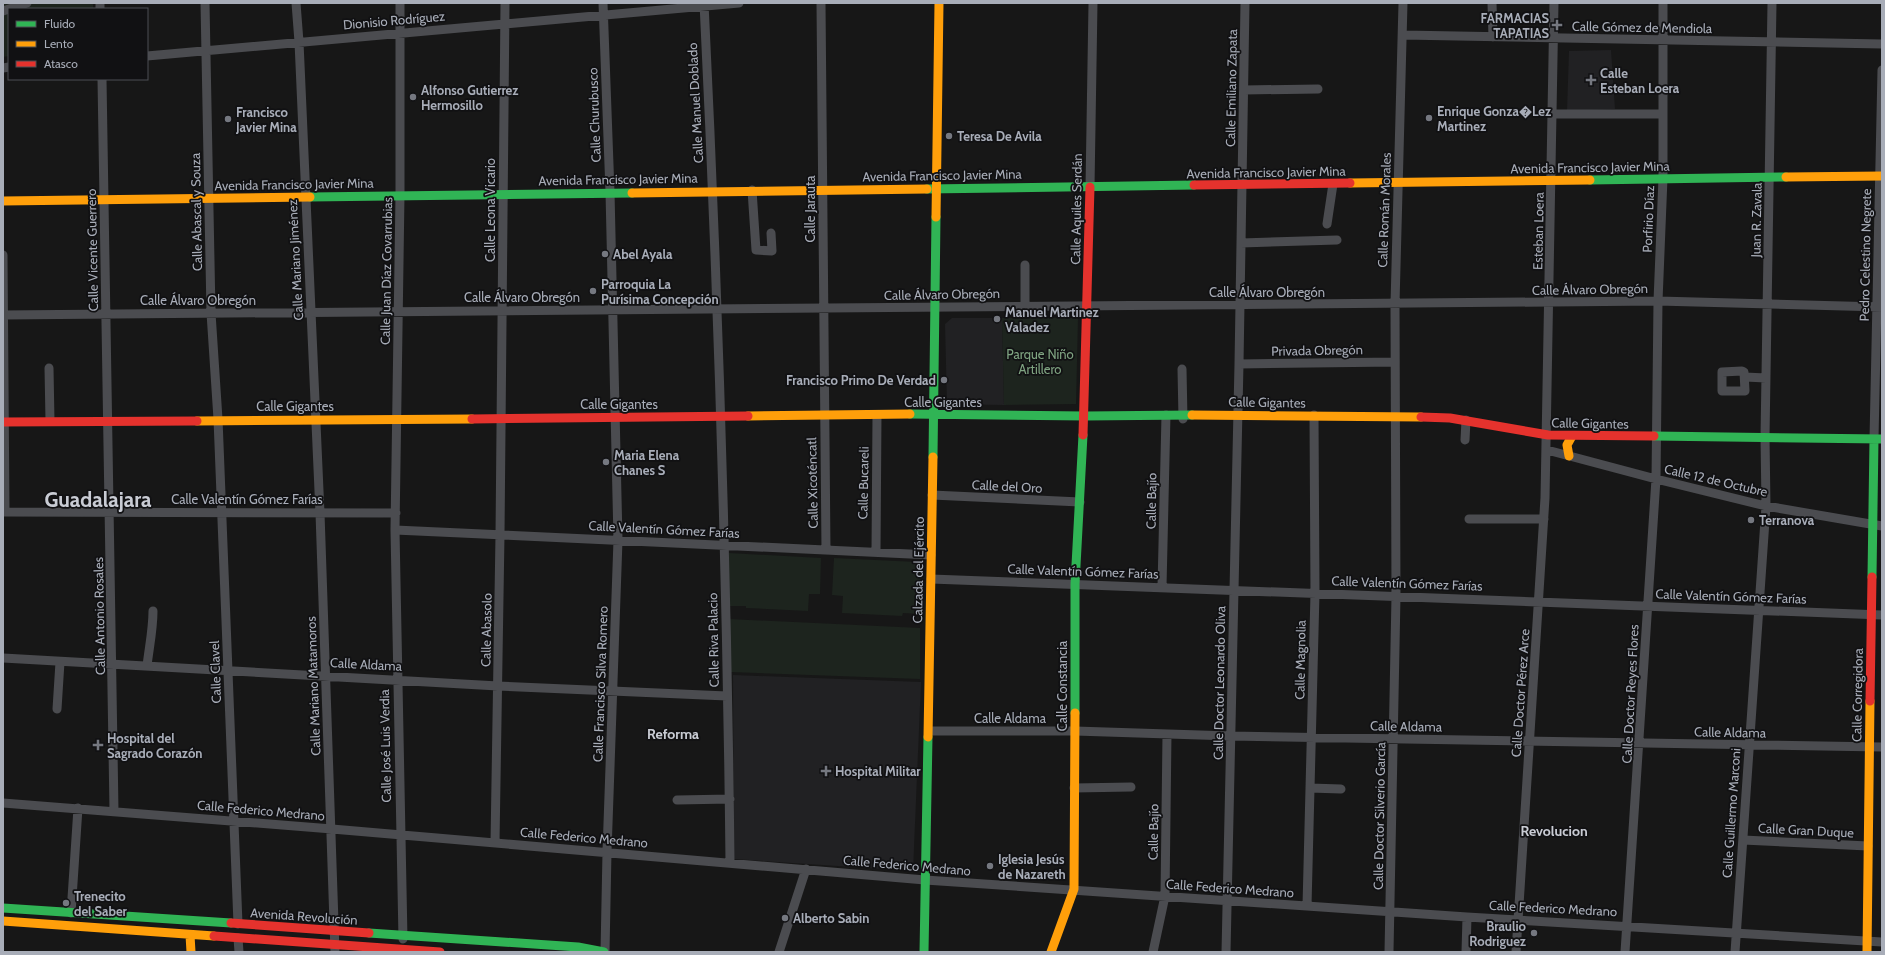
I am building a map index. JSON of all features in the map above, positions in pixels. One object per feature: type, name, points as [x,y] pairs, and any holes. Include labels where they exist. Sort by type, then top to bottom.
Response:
[{"type":"main road","name":"Calzada del Ejército","points":[[924,952],[932,554],[939,3]]},
{"type":"main road","name":"Avenida Francisco Javier Mina","points":[[3,201],[752,190],[1398,184],[1770,176],[1881,176]]},
{"type":"main road","name":"Calle Aquiles Serdán","points":[[1085,416],[1090,186]]},
{"type":"main road","name":"Calle Gigantes","points":[[4,422],[218,419],[397,420],[933,414],[1085,416],[1166,415],[1183,417],[1238,414],[1466,420],[1525,433],[1572,436],[1878,439]]},
{"type":"main road","name":"Calle Constancia","points":[[1051,952],[1074,890],[1075,584],[1085,416]]},
{"type":"main road","points":[[1569,456],[1567,445],[1572,436]]},
{"type":"main road","name":"Calle Corregidora","points":[[1866,952],[1871,614],[1877,526],[1878,439]]},
{"type":"main road","name":"Avenida Revolución","points":[[3,908],[578,948],[604,952]]},
{"type":"main road","name":"Avenida Revolución","points":[[3,922],[238,938],[335,949],[440,952]]},
{"type":"main road","points":[[190,935],[191,952]]},
{"type":"street","points":[[12,8],[27,3]]},
{"type":"street","name":"Calle Abascal y Souza","points":[[205,3],[211,313],[218,419]]},
{"type":"street","name":"Calle Mariano Jiménez","points":[[296,3],[299,42],[315,420]]},
{"type":"street","name":"Calle Juan Díaz Covarrubias","points":[[397,420],[400,195],[400,3]]},
{"type":"street","name":"Calle Leona Vicario","points":[[501,418],[505,3]]},
{"type":"street","name":"Calle Churubusco","points":[[603,3],[616,418]]},
{"type":"street","name":"Dionisio Rodríguez","points":[[148,56],[704,4],[739,3]]},
{"type":"street","name":"Calle Jarauta","points":[[821,3],[824,415]]},
{"type":"street","name":"Calle Aquiles Serdán","points":[[1090,186],[1093,3]]},
{"type":"street","name":"Calle Emiliano Zapata","points":[[1238,414],[1245,3]]},
{"type":"street","name":"Calle Román Morales","points":[[1395,417],[1395,304],[1403,3]]},
{"type":"street","points":[[1492,3],[1493,37]]},
{"type":"street","name":"Esteban Loera","points":[[1548,435],[1554,3]]},
{"type":"street","name":"Porfirio Díaz","points":[[1657,436],[1658,301],[1663,178],[1663,3]]},
{"type":"street","name":"Juan R. Zavala","points":[[1765,437],[1772,3]]},
{"type":"street","name":"Calle Manuel Doblado","points":[[704,4],[713,191],[720,417]]},
{"type":"street","name":"Calle Gómez de Mendiola","points":[[1402,35],[1882,44]]},
{"type":"street","name":"Pedro Celestino Negrete","points":[[1878,439],[1882,70]]},
{"type":"street","name":"Calle Vicente Guerrero","points":[[102,80],[108,421]]},
{"type":"street","points":[[1244,90],[1318,89]]},
{"type":"street","points":[[1552,114],[1662,114]]},
{"type":"street","points":[[1327,224],[1333,184]]},
{"type":"street","points":[[752,190],[756,250],[772,251],[771,233]]},
{"type":"street","points":[[1241,243],[1337,240]]},
{"type":"street","points":[[3,255],[4,512]]},
{"type":"street","points":[[1025,265],[1025,306]]},
{"type":"street","name":"Calle Álvaro Obregón","points":[[3,314],[1241,304],[1549,304],[1658,301],[1880,307]]},
{"type":"street","name":"Privada Obregón","points":[[1239,364],[1395,362]]},
{"type":"street","points":[[49,368],[50,421]]},
{"type":"street","points":[[1182,369],[1183,417]]},
{"type":"street","points":[[1746,377],[1766,378]]},
{"type":"street","name":"Calle Doctor Leonardo Oliva","points":[[1226,952],[1238,414]]},
{"type":"street","name":"Calle Xicoténcatl","points":[[824,415],[826,550]]},
{"type":"street","name":"Calle Bucareli","points":[[876,552],[877,415]]},
{"type":"street","name":"Calle Bajío","points":[[1162,587],[1166,415]]},
{"type":"street","name":"Calle Magnolia","points":[[1307,906],[1315,593],[1314,415]]},
{"type":"street","name":"Calle Riva Palacio","points":[[720,417],[730,798],[730,862]]},
{"type":"street","name":"Calle Doctor Silverio García","points":[[1389,952],[1396,596],[1395,417]]},
{"type":"street","name":"Calle Abasolo","points":[[495,843],[501,418]]},
{"type":"street","name":"Calle Francisco Silva Romero","points":[[604,952],[618,540],[616,418]]},
{"type":"street","name":"Calle Clavel","points":[[218,419],[238,924]]},
{"type":"street","name":"Calle Mariano Matamoros","points":[[315,420],[332,829],[335,949]]},
{"type":"street","name":"Calle José Luis Verdia","points":[[397,420],[395,530],[403,951]]},
{"type":"street","points":[[1465,440],[1466,420]]},
{"type":"street","name":"Calle Antonio Rosales","points":[[108,421],[113,666],[114,810]]},
{"type":"street","name":"Calle Doctor Pérez Arce","points":[[1516,952],[1539,601],[1548,435]]},
{"type":"street","name":"Calle Doctor Reyes Flores","points":[[1625,952],[1640,744],[1656,479],[1657,436]]},
{"type":"street","name":"Calle Guillermo Marconi","points":[[1735,952],[1766,506],[1765,437]]},
{"type":"street","name":"Calle 12 de Octubre","points":[[1547,450],[1766,506],[1877,526]]},
{"type":"street","name":"Calle del Oro","points":[[932,495],[1080,502]]},
{"type":"street","name":"Calle Valentín Gómez Farías","points":[[4,512],[396,513]]},
{"type":"street","points":[[1469,519],[1544,519]]},
{"type":"street","name":"Calle Valentín Gómez Farías","points":[[395,530],[932,554]]},
{"type":"street","name":"Calle Valentín Gómez Farías","points":[[931,579],[1758,609],[1882,615]]},
{"type":"street","points":[[147,666],[153,632],[153,612]]},
{"type":"street","name":"Calle Aldama","points":[[3,658],[113,666],[147,666],[397,679],[498,686],[727,696]]},
{"type":"street","points":[[57,709],[60,662]]},
{"type":"street","name":"Calle Aldama","points":[[929,731],[1075,731],[1311,738],[1394,738],[1529,742],[1882,748]]},
{"type":"street","name":"Calle Bajío","points":[[1153,952],[1165,896],[1167,734]]},
{"type":"street","points":[[1074,788],[1131,787]]},
{"type":"street","points":[[1310,788],[1341,789]]},
{"type":"street","points":[[677,800],[730,798]]},
{"type":"street","name":"Calle Federico Medrano","points":[[3,803],[114,810],[925,880],[1467,917],[1882,942]]},
{"type":"street","points":[[71,913],[78,808]]},
{"type":"street","name":"Calle Gran Duque","points":[[1743,840],[1868,846]]},
{"type":"street","points":[[779,952],[806,869]]},
{"type":"street","points":[[1466,952],[1467,917]]},
{"type":"street","points":[[238,938],[239,952]]},
{"type":"shaded area","name":"Calle Esteban Loera","points":[[1611,50],[1615,109],[1567,111],[1569,51]]},
{"type":"shaded area","points":[[952,318],[1002,318],[1004,405],[947,404],[945,324]]},
{"type":"shaded area","name":"Hospital Militar","points":[[733,675],[921,682],[913,871],[734,859]]},
{"type":"green space","points":[[3,3],[93,3],[93,8],[8,8],[8,56],[3,57]]},
{"type":"green space","name":"Parque Niño Artillero","points":[[1002,318],[1078,318],[1076,404],[1004,405]]},
{"type":"green space","points":[[729,553],[821,558],[820,594],[809,594],[808,611],[729,606]]},
{"type":"green space","points":[[834,558],[917,562],[921,564],[920,614],[903,613],[902,616],[842,613],[843,596],[832,595]]},
{"type":"green space","points":[[728,619],[920,628],[920,679],[731,672]]},
{"type":"traffic: fast","points":[[1590,180],[1786,177]]},
{"type":"traffic: fast","points":[[927,189],[1194,185]]},
{"type":"traffic: fast","points":[[310,197],[632,193]]},
{"type":"traffic: fast","points":[[933,457],[936,217]]},
{"type":"traffic: fast","points":[[910,414],[1085,416],[1192,415]]},
{"type":"traffic: fast","points":[[1075,713],[1075,584],[1083,435]]},
{"type":"traffic: fast","points":[[1654,436],[1882,439]]},
{"type":"traffic: fast","points":[[1872,577],[1874,439]]},
{"type":"traffic: fast","points":[[924,952],[928,737]]},
{"type":"traffic: fast","points":[[3,908],[231,923]]},
{"type":"traffic: fast","points":[[369,933],[578,947],[604,952]]},
{"type":"traffic: slow","points":[[936,217],[939,3]]},
{"type":"traffic: slow","points":[[1786,177],[1882,176]]},
{"type":"traffic: slow","points":[[1350,183],[1590,180]]},
{"type":"traffic: slow","points":[[632,193],[927,189]]},
{"type":"traffic: slow","points":[[3,201],[310,197]]},
{"type":"traffic: slow","points":[[748,416],[910,414]]},
{"type":"traffic: slow","points":[[1192,415],[1421,417]]},
{"type":"traffic: slow","points":[[197,421],[472,419]]},
{"type":"traffic: slow","points":[[1569,456],[1567,445],[1572,436]]},
{"type":"traffic: slow","points":[[928,737],[933,457]]},
{"type":"traffic: slow","points":[[1867,952],[1870,701]]},
{"type":"traffic: slow","points":[[1051,952],[1074,889],[1075,713]]},
{"type":"traffic: slow","points":[[3,921],[214,936]]},
{"type":"traffic: slow","points":[[190,935],[191,952]]},
{"type":"traffic: jam","points":[[1194,185],[1350,183]]},
{"type":"traffic: jam","points":[[1083,435],[1090,187]]},
{"type":"traffic: jam","points":[[472,419],[748,416]]},
{"type":"traffic: jam","points":[[1421,417],[1450,418],[1548,435],[1654,436]]},
{"type":"traffic: jam","points":[[3,422],[197,421]]},
{"type":"traffic: jam","points":[[1870,701],[1872,577]]},
{"type":"traffic: jam","points":[[231,923],[369,933]]},
{"type":"traffic: jam","points":[[214,936],[440,952]]},
{"type":"place","name":"FARMACIAS TAPATIAS","points":[[1557,25]]},
{"type":"place","name":"Calle Esteban Loera","points":[[1591,80]]},
{"type":"place","name":"Alfonso Gutierrez Hermosillo","points":[[413,97]]},
{"type":"place","name":"Enrique Gonza�Lez Martinez","points":[[1429,118]]},
{"type":"place","name":"Francisco Javier Mina","points":[[228,119]]},
{"type":"place","name":"Teresa De Avila","points":[[949,136]]},
{"type":"place","name":"Abel Ayala","points":[[605,254]]},
{"type":"place","name":"Parroquia La Purísima Concepción","points":[[593,291]]},
{"type":"place","name":"Manuel Martinez Valadez","points":[[997,319]]},
{"type":"place","name":"Francisco Primo De Verdad","points":[[944,380]]},
{"type":"place","name":"Maria Elena Chanes S","points":[[606,462]]},
{"type":"place","name":"Terranova","points":[[1751,520]]},
{"type":"place","name":"Hospital del Sagrado Corazón","points":[[98,745]]},
{"type":"place","name":"Hospital Militar","points":[[826,771]]},
{"type":"place","name":"Iglesia Jesús de Nazareth","points":[[990,866]]},
{"type":"place","name":"Trenecito del Saber","points":[[66,903]]},
{"type":"place","name":"Alberto Sabin","points":[[785,918]]},
{"type":"place","name":"Braulio Rodriguez","points":[[1534,933]]},
{"type":"district","name":"Guadalajara","points":[[98,500]]},
{"type":"district","name":"Reforma","points":[[673,734]]},
{"type":"district","name":"Revolucion","points":[[1554,831]]}]
